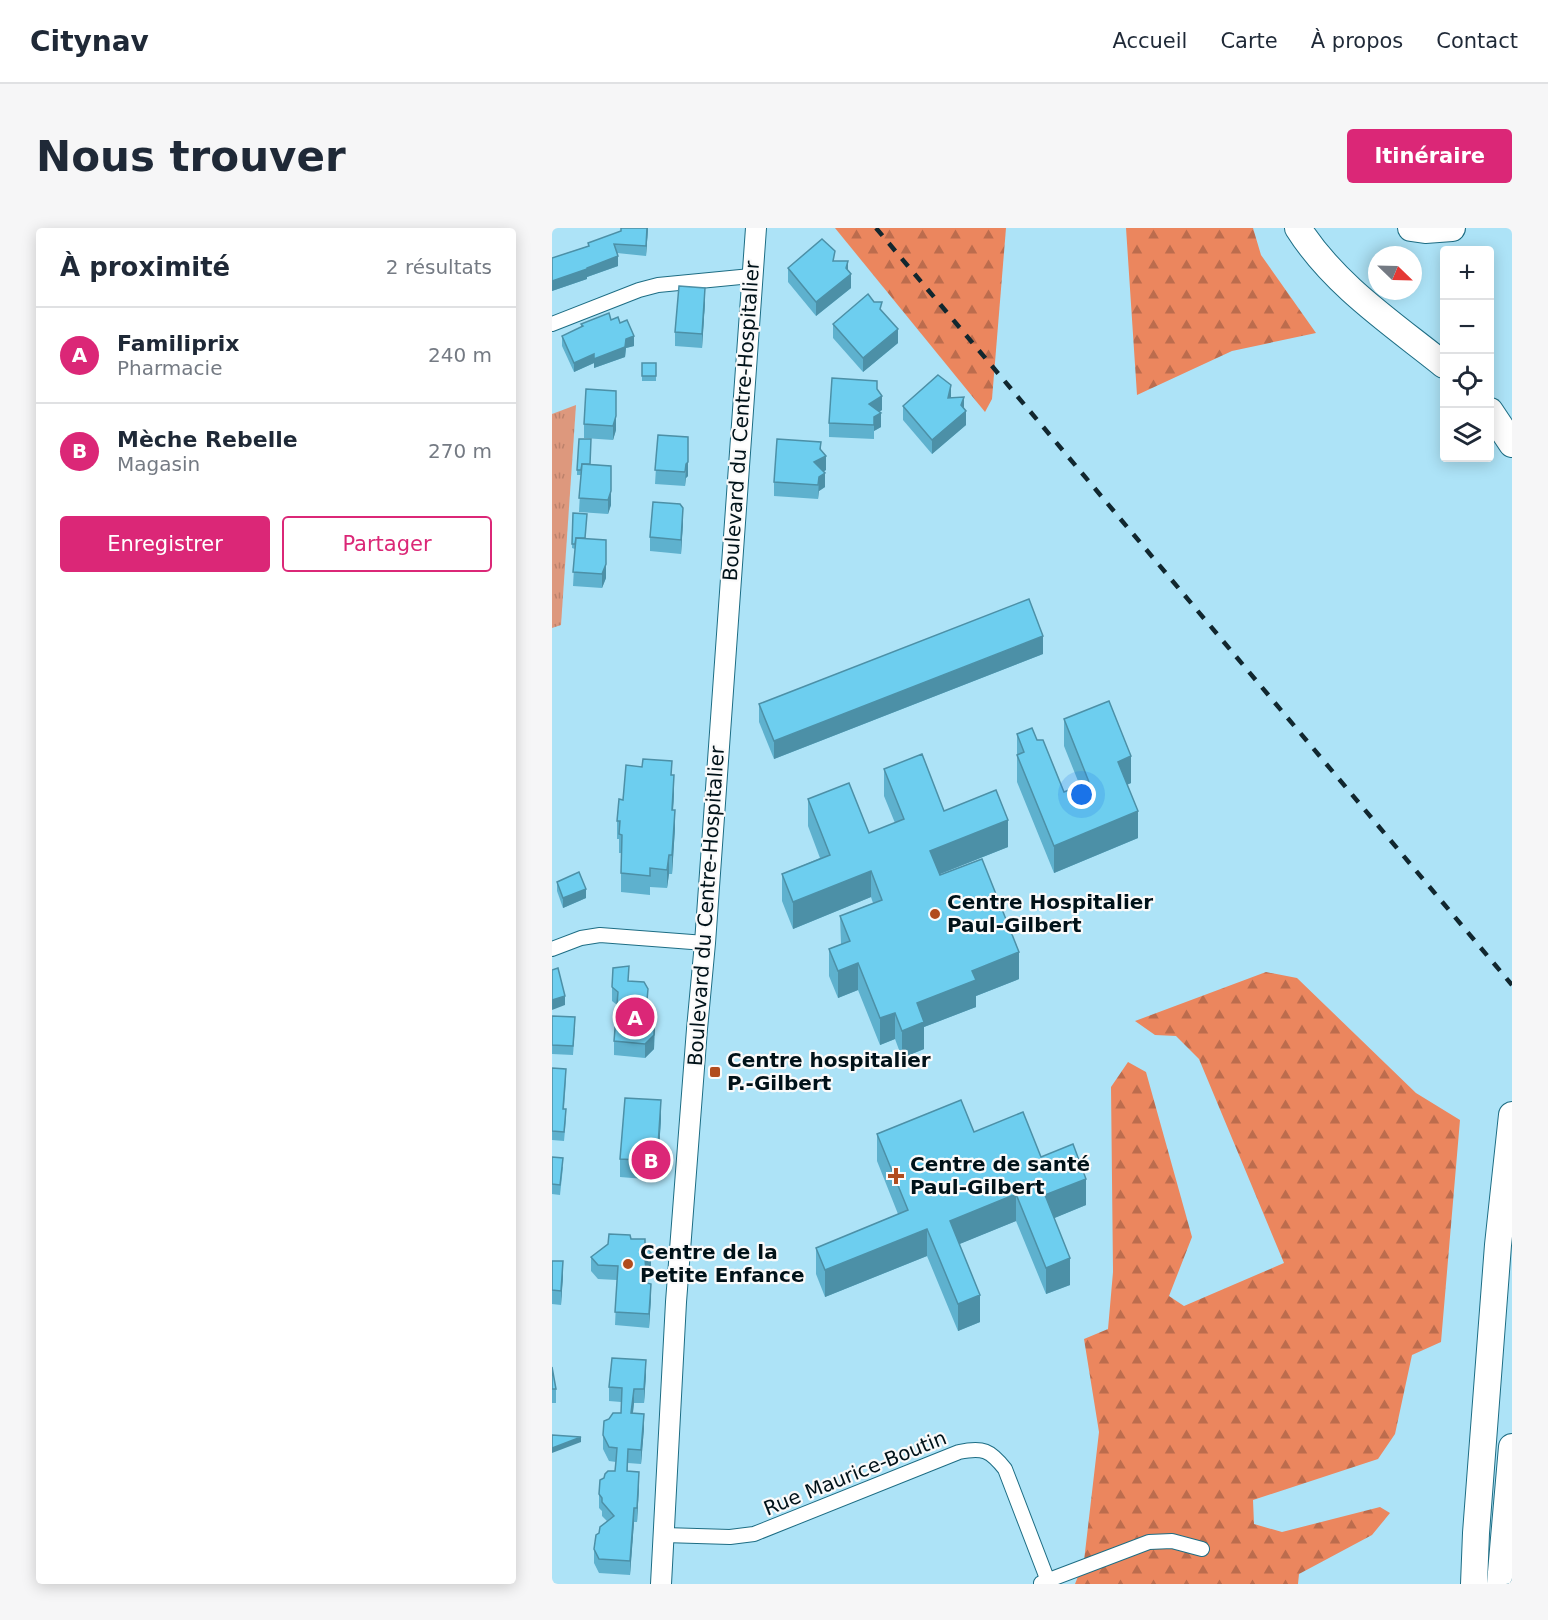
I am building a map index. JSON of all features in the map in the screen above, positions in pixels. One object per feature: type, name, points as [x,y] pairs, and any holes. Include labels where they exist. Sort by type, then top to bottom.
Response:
[{"type":"highway","points":[[1298,228],[1325,264],[1358,295],[1440,362]]},
{"type":"highway","points":[[1411,228],[1425,230],[1452,228]]},
{"type":"highway","points":[[1494,417],[1512,444]]},
{"type":"highway","points":[[1474,1584],[1498,1245],[1512,1116]]},
{"type":"highway","points":[[1500,1584],[1512,1447]]},
{"type":"street","name":"Boulevard du Centre-Hospitalier","points":[[661,1584],[678,1279],[705,943],[756,228]]},
{"type":"street","points":[[552,324],[639,290],[658,285],[751,276]]},
{"type":"street","points":[[552,949],[581,938],[600,935],[705,943]]},
{"type":"street","name":"Rue Maurice-Boutin","points":[[664,1535],[730,1537],[754,1534],[959,1452],[977,1449],[993,1454],[1005,1469],[1044,1582]]},
{"type":"street","points":[[1044,1582],[1149,1542],[1172,1541],[1202,1548]]},
{"type":"green space","points":[[835,228],[1006,228],[992,399],[985,412]]},
{"type":"green space","points":[[1126,228],[1253,228],[1261,255],[1316,333],[1232,351],[1137,395]]},
{"type":"green space","points":[[576,405],[561,625],[552,628],[552,414]]},
{"type":"green space","points":[[1266,972],[1297,978],[1416,1093],[1460,1120],[1441,1342],[1412,1355],[1395,1434],[1378,1459],[1253,1500],[1254,1524],[1282,1532],[1380,1507],[1390,1513],[1372,1535],[1299,1574],[1298,1584],[1075,1584],[1084,1561],[1099,1432],[1084,1339],[1108,1329],[1113,1272],[1111,1087],[1128,1062],[1146,1072],[1192,1237],[1169,1296],[1184,1306],[1284,1263],[1199,1059],[1176,1036],[1155,1035],[1135,1021]]},
{"type":"building","points":[[621,228],[647,228],[646,246],[614,244],[618,256],[552,281],[552,258],[589,246],[588,243],[621,231]]},
{"type":"building","points":[[822,239],[835,251],[833,261],[848,261],[846,268],[851,274],[816,302],[788,268]]},
{"type":"building","points":[[679,286],[705,288],[702,334],[675,332]]},
{"type":"building","points":[[868,294],[874,302],[882,302],[880,309],[898,329],[863,358],[833,324]]},
{"type":"building","points":[[609,313],[611,320],[618,317],[620,323],[627,320],[634,336],[626,339],[625,347],[594,359],[594,354],[574,363],[562,336],[583,326],[581,324]]},
{"type":"building","points":[[642,363],[656,363],[656,376],[642,376]]},
{"type":"building","points":[[938,375],[951,385],[948,398],[964,397],[961,405],[966,411],[932,440],[903,406]]},
{"type":"building","points":[[832,378],[877,381],[877,389],[882,396],[869,404],[881,413],[874,417],[874,425],[829,423]]},
{"type":"building","points":[[586,389],[616,391],[616,416],[613,426],[584,424]]},
{"type":"building","points":[[658,435],[688,437],[688,462],[685,472],[655,470]]},
{"type":"building","points":[[579,439],[591,439],[590,464],[582,464],[581,470],[577,470]]},
{"type":"building","points":[[777,439],[821,442],[820,449],[826,456],[814,462],[825,473],[819,477],[818,485],[774,482]]},
{"type":"building","points":[[582,464],[611,466],[611,491],[608,500],[579,498]]},
{"type":"building","points":[[653,502],[680,504],[683,508],[681,540],[650,537]]},
{"type":"building","points":[[573,513],[587,514],[585,538],[576,538],[575,544],[572,544]]},
{"type":"building","points":[[576,538],[606,540],[606,564],[602,574],[573,572]]},
{"type":"building","points":[[1029,599],[1043,636],[774,741],[759,704]]},
{"type":"building","points":[[1109,701],[1131,756],[1118,762],[1138,811],[1054,846],[1017,755],[1024,752],[1017,734],[1032,728],[1037,740],[1043,740],[1064,792],[1089,782],[1064,719]]},
{"type":"building","name":"Centre Hospitalier Paul-Gilbert","points":[[922,754],[944,811],[996,790],[1008,820],[930,851],[940,875],[982,859],[1019,952],[972,971],[976,980],[917,1003],[924,1022],[902,1031],[895,1013],[880,1018],[858,963],[838,971],[829,949],[850,941],[840,916],[882,900],[871,871],[793,902],[782,874],[830,855],[808,799],[849,783],[869,833],[904,819],[884,769]]},
{"type":"building","points":[[643,759],[672,761],[671,775],[674,775],[672,810],[675,810],[672,855],[669,855],[667,870],[650,868],[650,876],[621,873],[622,835],[619,834],[620,821],[617,821],[619,799],[623,800],[626,765],[642,767]]},
{"type":"building","points":[[579,872],[586,889],[563,898],[557,882]]},
{"type":"building","points":[[629,966],[628,981],[644,982],[648,989],[647,1000],[655,1010],[654,1035],[645,1044],[614,1041],[618,992],[612,987],[613,968]]},
{"type":"building","points":[[558,968],[565,996],[552,1000],[552,970]]},
{"type":"building","points":[[552,1016],[575,1017],[573,1046],[552,1045]]},
{"type":"building","points":[[552,1068],[566,1069],[564,1132],[552,1131]]},
{"type":"building","points":[[625,1098],[661,1100],[657,1161],[620,1159]]},
{"type":"building","points":[[961,1100],[974,1132],[1023,1112],[1041,1157],[1073,1144],[1086,1179],[1045,1195],[1070,1258],[1046,1268],[1016,1194],[950,1221],[980,1295],[958,1304],[927,1229],[825,1270],[816,1248],[908,1210],[877,1134]]},
{"type":"building","points":[[552,1157],[563,1158],[560,1185],[552,1184]]},
{"type":"building","points":[[609,1234],[630,1235],[631,1239],[645,1239],[645,1247],[651,1253],[645,1259],[647,1283],[651,1284],[649,1314],[615,1312],[618,1266],[598,1265],[591,1257],[608,1244]]},
{"type":"building","points":[[552,1261],[563,1261],[561,1291],[552,1290]]},
{"type":"building","points":[[612,1358],[646,1360],[644,1389],[634,1389],[631,1413],[644,1414],[641,1450],[628,1449],[627,1471],[639,1472],[630,1561],[599,1559],[594,1549],[600,1527],[614,1516],[602,1502],[599,1494],[600,1480],[608,1471],[615,1471],[617,1448],[609,1447],[603,1435],[604,1421],[609,1419],[613,1413],[621,1413],[622,1388],[609,1387]]},
{"type":"building","points":[[552,1367],[556,1389],[552,1389]]},
{"type":"building","points":[[552,1435],[581,1437],[552,1448]]},
{"type":"railway","points":[[876,228],[1512,985]]},
{"type":"place","name":"Centre Hospitalier Paul-Gilbert","points":[[935,914]]},
{"type":"place","name":"Familiprix","points":[[635,1017]]},
{"type":"place","name":"Centre hospitalier P.-Gilbert","points":[[715,1072]]},
{"type":"place","name":"Mèche Rebelle","points":[[651,1160]]},
{"type":"place","name":"Centre de santé Paul-Gilbert","points":[[896,1176]]},
{"type":"place","name":"Centre de la Petite Enfance","points":[[628,1264]]}]
